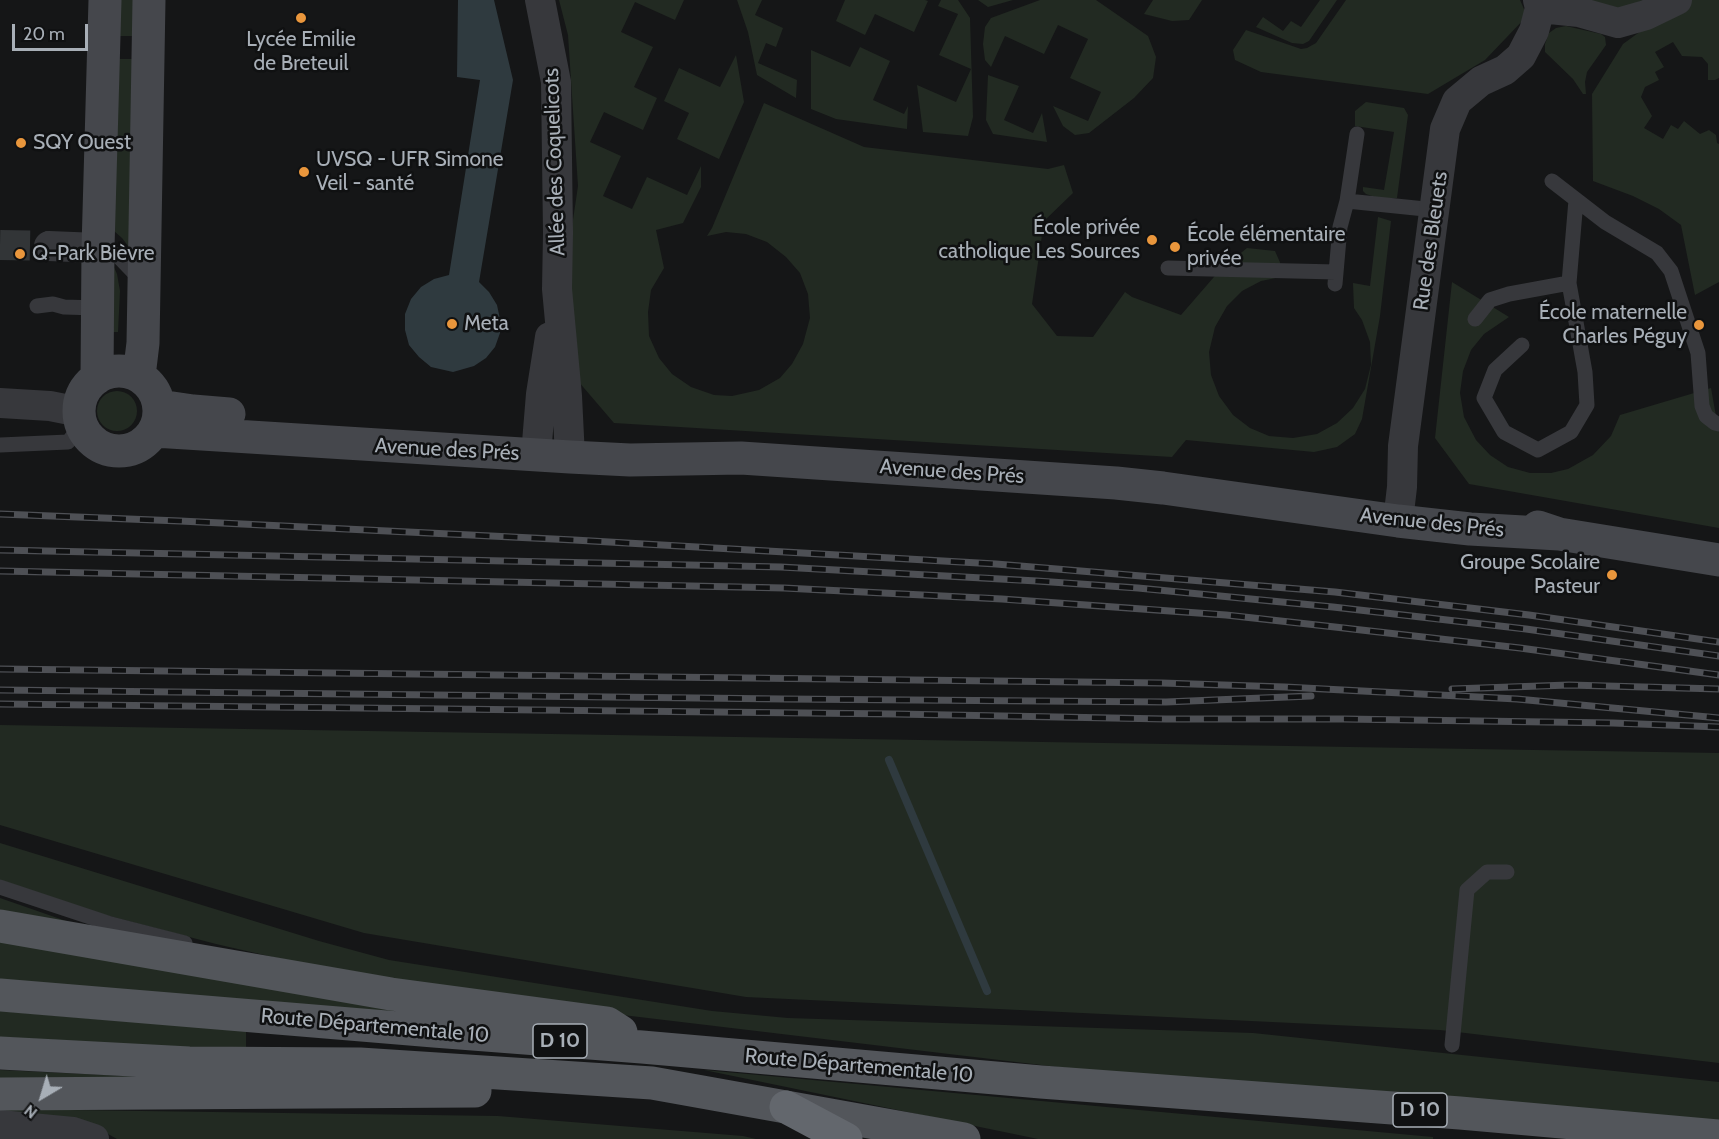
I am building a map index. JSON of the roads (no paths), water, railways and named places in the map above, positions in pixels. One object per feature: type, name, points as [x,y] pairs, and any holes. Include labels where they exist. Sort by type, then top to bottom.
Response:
[{"type":"highway","points":[[786,1107],[846,1139]]},
{"type":"main road","points":[[97,378],[105,0]]},
{"type":"main road","points":[[139,376],[143,342],[149,0]]},
{"type":"main road","points":[[129,372],[139,376],[149,384],[156,395],[157,418],[146,441],[135,448],[123,450],[110,450],[98,445],[89,436],[81,419],[80,403],[84,393],[97,378],[107,373],[129,372]]},
{"type":"main road","name":"Avenue des Prés","points":[[157,418],[193,411],[461,431],[537,445],[570,446],[633,439],[741,458],[1163,488],[1313,488],[1399,510],[1472,508],[1559,534],[1719,560]]},
{"type":"main road","name":"D 10","points":[[0,926],[391,994],[607,1023],[642,1047]]},
{"type":"main road","name":"Route Départementale 10","points":[[0,995],[1719,1136]]},
{"type":"main road","name":"D 10","points":[[0,1053],[189,1063],[360,1064],[652,1083],[964,1139]]},
{"type":"main road","name":"D 10","points":[[0,1094],[500,1090],[569,1096],[652,1083]]},
{"type":"street","name":"Allée des Coquelicots","points":[[540,0],[556,82],[557,289]]},
{"type":"street","points":[[1539,4],[1618,23],[1646,15],[1677,0]]},
{"type":"street","name":"Rue des Bleuets","points":[[1399,510],[1403,446],[1445,129],[1457,101],[1481,81],[1505,70],[1521,56],[1534,32],[1539,4]]},
{"type":"street","points":[[49,246],[98,248]]},
{"type":"street","points":[[537,445],[557,289]]},
{"type":"street","points":[[557,289],[570,446]]},
{"type":"street","points":[[0,403],[50,406],[81,419]]},
{"type":"street","points":[[0,1125],[73,1132],[94,1139]]},
{"type":"lane","points":[[1168,268],[1336,278],[1341,227],[1357,134]]},
{"type":"lane","points":[[1552,181],[1605,222],[1657,253],[1671,271],[1698,353],[1702,406],[1706,417],[1719,424]]},
{"type":"lane","points":[[1522,345],[1495,370],[1484,398],[1504,432],[1538,450],[1571,432],[1587,405],[1585,372],[1569,284],[1576,200]]},
{"type":"lane","points":[[1347,201],[1435,210]]},
{"type":"lane","points":[[98,248],[110,250],[144,284]]},
{"type":"lane","points":[[1475,318],[1490,300],[1509,294],[1569,284]]},
{"type":"lane","points":[[37,306],[53,304],[64,307],[97,308]]},
{"type":"lane","points":[[0,445],[68,442],[81,419]]},
{"type":"lane","points":[[1452,1045],[1467,890],[1487,872],[1507,872]]},
{"type":"lane","points":[[0,887],[111,924],[194,945],[243,968]]},
{"type":"waterway","points":[[889,760],[987,991]]},
{"type":"tunnel","points":[[0,245],[49,246]]},
{"type":"railway","points":[[0,514],[574,540],[996,564],[1335,592],[1529,615],[1719,642]]},
{"type":"railway","points":[[0,550],[781,567],[1037,581],[1138,588],[1333,607],[1526,629],[1719,656]]},
{"type":"railway","points":[[0,571],[784,588],[1002,599],[1226,615],[1520,648],[1719,675]]},
{"type":"railway","points":[[0,669],[1162,683],[1517,699],[1719,718]]},
{"type":"railway","points":[[1452,689],[1569,685],[1719,689]]},
{"type":"railway","points":[[0,690],[1166,702],[1311,696]]},
{"type":"railway","points":[[0,704],[1166,719],[1344,719],[1719,727]]},
{"type":"place","name":"Lycée Emilie de Breteuil","points":[[301,18]]},
{"type":"place","name":"SQY Ouest","points":[[21,143]]},
{"type":"place","name":"UVSQ - UFR Simone Veil - santé","points":[[304,172]]},
{"type":"place","name":"École privée catholique Les Sources","points":[[1152,240]]},
{"type":"place","name":"École élémentaire privée","points":[[1175,247]]},
{"type":"place","name":"Q-Park Bièvre","points":[[20,254]]},
{"type":"place","name":"Meta","points":[[452,324]]},
{"type":"place","name":"École maternelle Charles Péguy","points":[[1699,325]]},
{"type":"place","name":"Groupe Scolaire Pasteur","points":[[1612,575]]}]
